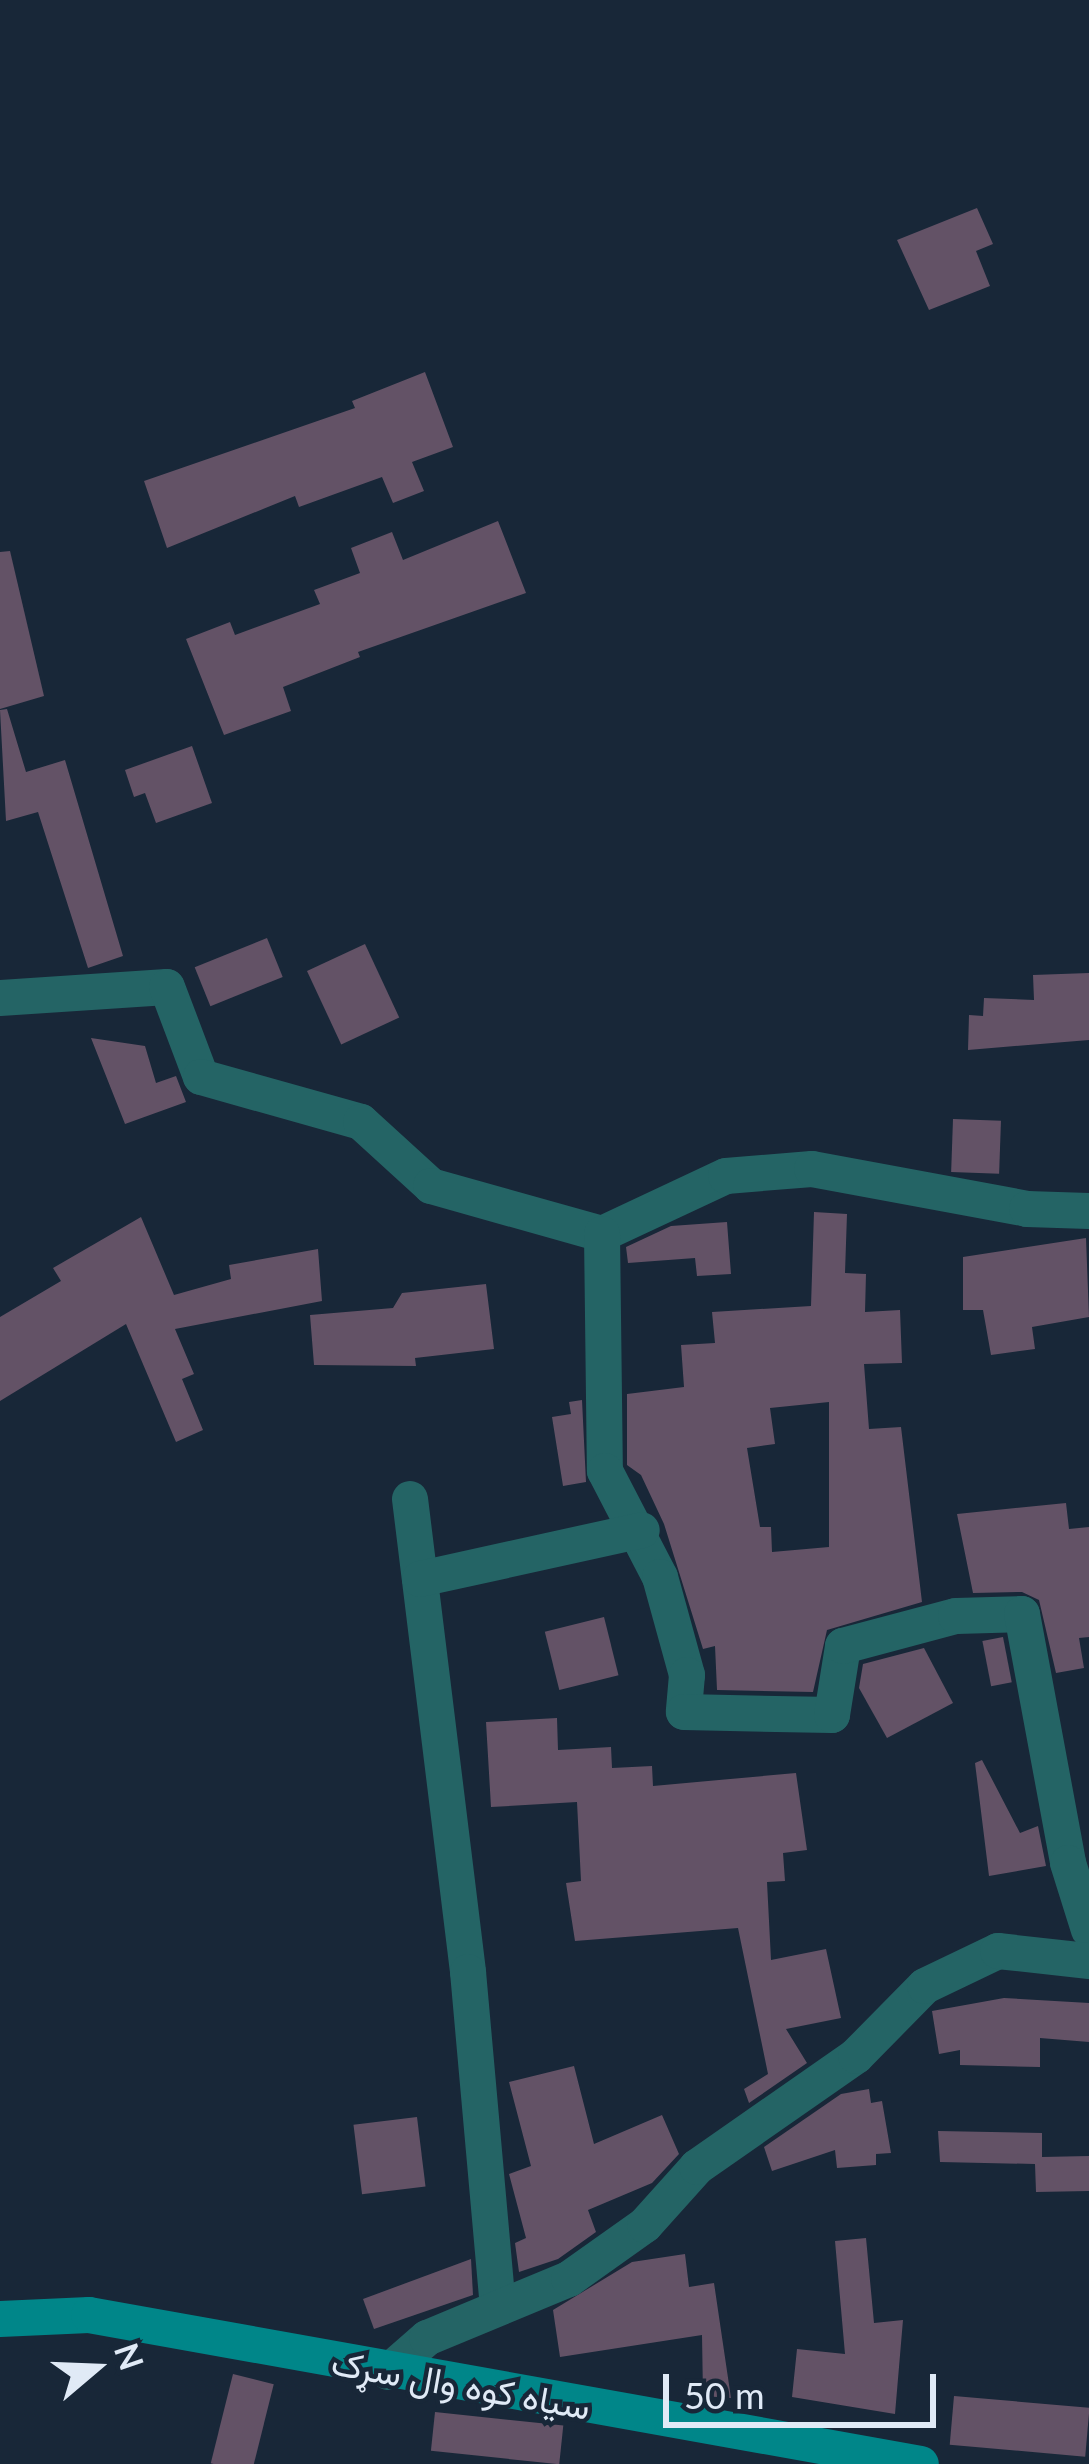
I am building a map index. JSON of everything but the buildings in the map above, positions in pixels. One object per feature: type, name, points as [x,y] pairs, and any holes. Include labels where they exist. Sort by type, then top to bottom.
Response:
[{"type":"street","points":[[0,998],[167,987],[201,1077],[361,1122],[430,1186],[602,1234],[726,1176],[812,1169],[1027,1209],[1089,1211]]},
{"type":"street","points":[[602,1234],[604,1471],[642,1530],[687,1675],[684,1712],[832,1715],[842,1646],[956,1616],[1022,1614],[1069,1863],[1089,1930]]},
{"type":"street","points":[[410,1499],[468,1972],[498,2308]]},
{"type":"street","points":[[420,1579],[642,1530]]},
{"type":"street","points":[[388,2372],[427,2338],[569,2279],[645,2225],[697,2168],[856,2056],[925,1986],[998,1951],[1089,1961]]},
{"type":"street","name":"سیاه کوه وال سړک","points":[[0,2319],[89,2315],[921,2464]]}]
